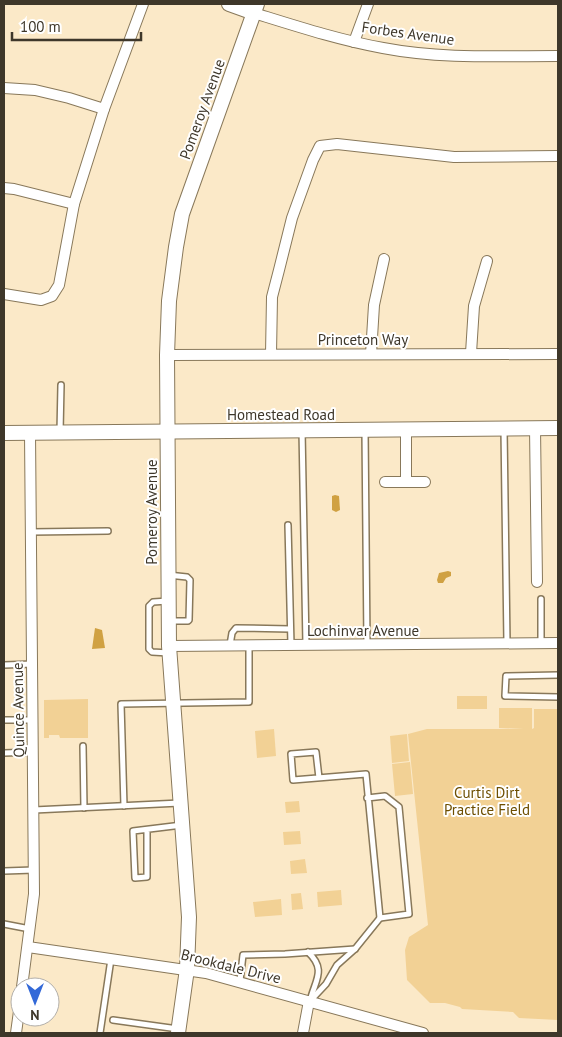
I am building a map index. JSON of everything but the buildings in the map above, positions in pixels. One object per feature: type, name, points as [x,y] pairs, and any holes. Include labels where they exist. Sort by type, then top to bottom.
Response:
[{"type":"street","points":[[4,294],[41,300],[52,296],[59,285],[74,204],[104,109],[143,4]]},
{"type":"street","name":"Forbes Avenue","points":[[229,4],[255,8],[354,42],[384,48],[460,56],[558,56]]},
{"type":"street","points":[[354,42],[368,4]]},
{"type":"street","name":"Pomeroy Avenue","points":[[178,1031],[187,969],[189,917],[168,621],[167,355],[169,301],[182,214],[255,8]]},
{"type":"street","points":[[4,88],[35,90],[104,109]]},
{"type":"street","points":[[271,354],[272,297],[278,270],[292,218],[320,146],[337,144],[454,156],[558,156]]},
{"type":"street","points":[[4,188],[74,204]]},
{"type":"street","points":[[371,354],[374,305],[384,259]]},
{"type":"street","points":[[471,353],[474,306],[487,261]]},
{"type":"street","name":"Princeton Way","points":[[167,355],[558,354]]},
{"type":"street","points":[[535,428],[537,582]]},
{"type":"street","name":"Homestead Road","points":[[4,433],[558,428]]},
{"type":"street","points":[[406,429],[406,482]]},
{"type":"street","name":"Quince Avenue","points":[[23,977],[34,894],[34,720],[30,433]]},
{"type":"street","points":[[385,482],[424,482]]},
{"type":"street","name":"Lochinvar Avenue","points":[[169,649],[230,645],[558,643]]},
{"type":"street","name":"Brookdale Drive","points":[[28,946],[187,969],[240,981],[423,1033]]},
{"type":"street","points":[[304,1033],[310,1001]]},
{"type":"lane","points":[[60,432],[61,385]]},
{"type":"lane","points":[[504,428],[507,644]]},
{"type":"lane","points":[[302,430],[306,645]]},
{"type":"lane","points":[[365,430],[367,645]]},
{"type":"lane","points":[[288,525],[291,645]]},
{"type":"lane","points":[[31,532],[108,531]]},
{"type":"lane","points":[[168,575],[187,577],[190,580],[188,622],[168,621]]},
{"type":"lane","points":[[541,599],[541,644]]},
{"type":"lane","points":[[168,601],[153,602],[149,606],[149,649],[152,652],[169,649]]},
{"type":"lane","points":[[230,645],[232,633],[236,628],[290,629]]},
{"type":"lane","points":[[124,806],[121,704],[249,702],[249,645]]},
{"type":"lane","points":[[4,665],[33,664]]},
{"type":"lane","points":[[558,675],[506,676],[505,696],[558,697]]},
{"type":"lane","points":[[4,720],[34,720]]},
{"type":"lane","points":[[83,746],[84,808]]},
{"type":"lane","points":[[4,753],[34,752]]},
{"type":"lane","points":[[319,778],[316,752],[291,754],[293,780],[319,778],[366,774],[380,918]]},
{"type":"lane","points":[[310,1001],[326,984],[337,964],[355,949],[380,918],[409,914],[399,806],[385,796],[367,798]]},
{"type":"lane","points":[[33,810],[180,803]]},
{"type":"lane","points":[[147,830],[147,876],[135,878],[133,831],[182,825]]},
{"type":"lane","points":[[4,871],[34,870]]},
{"type":"lane","points":[[4,924],[30,929]]},
{"type":"lane","points":[[240,981],[243,955],[355,949]]},
{"type":"lane","points":[[308,952],[319,969],[310,1001]]},
{"type":"lane","points":[[100,1033],[111,959]]},
{"type":"lane","points":[[113,1020],[178,1031]]},
{"type":"green space","points":[[457,696],[487,696],[487,709],[457,709]]},
{"type":"green space","points":[[88,699],[88,738],[60,738],[59,735],[49,735],[49,738],[44,738],[44,700]]},
{"type":"green space","name":"Curtis Dirt Practice Field","points":[[499,708],[532,708],[532,729],[534,728],[534,709],[558,709],[558,1020],[519,1018],[513,1012],[462,1009],[445,1003],[430,1003],[407,980],[405,950],[409,937],[428,925],[408,734],[427,729],[524,729],[499,728]]},
{"type":"green space","points":[[274,729],[276,756],[257,758],[255,731]]},
{"type":"green space","points":[[407,734],[409,761],[392,763],[390,736]]},
{"type":"green space","points":[[410,762],[413,794],[395,796],[392,764]]},
{"type":"green space","points":[[299,801],[300,812],[286,813],[285,802]]},
{"type":"green space","points":[[300,831],[301,844],[284,845],[283,832]]},
{"type":"green space","points":[[305,859],[307,873],[291,874],[290,861]]},
{"type":"green space","points":[[341,890],[342,905],[318,907],[317,892]]},
{"type":"green space","points":[[301,893],[303,909],[292,910],[291,894]]},
{"type":"green space","points":[[281,899],[282,915],[255,917],[253,902]]},
{"type":"shaded area","points":[[332,496],[339,496],[340,510],[336,512],[332,510]]},
{"type":"shaded area","points":[[451,572],[451,576],[446,578],[443,583],[438,583],[439,573]]},
{"type":"shaded area","points":[[95,628],[102,630],[105,648],[92,649]]}]
